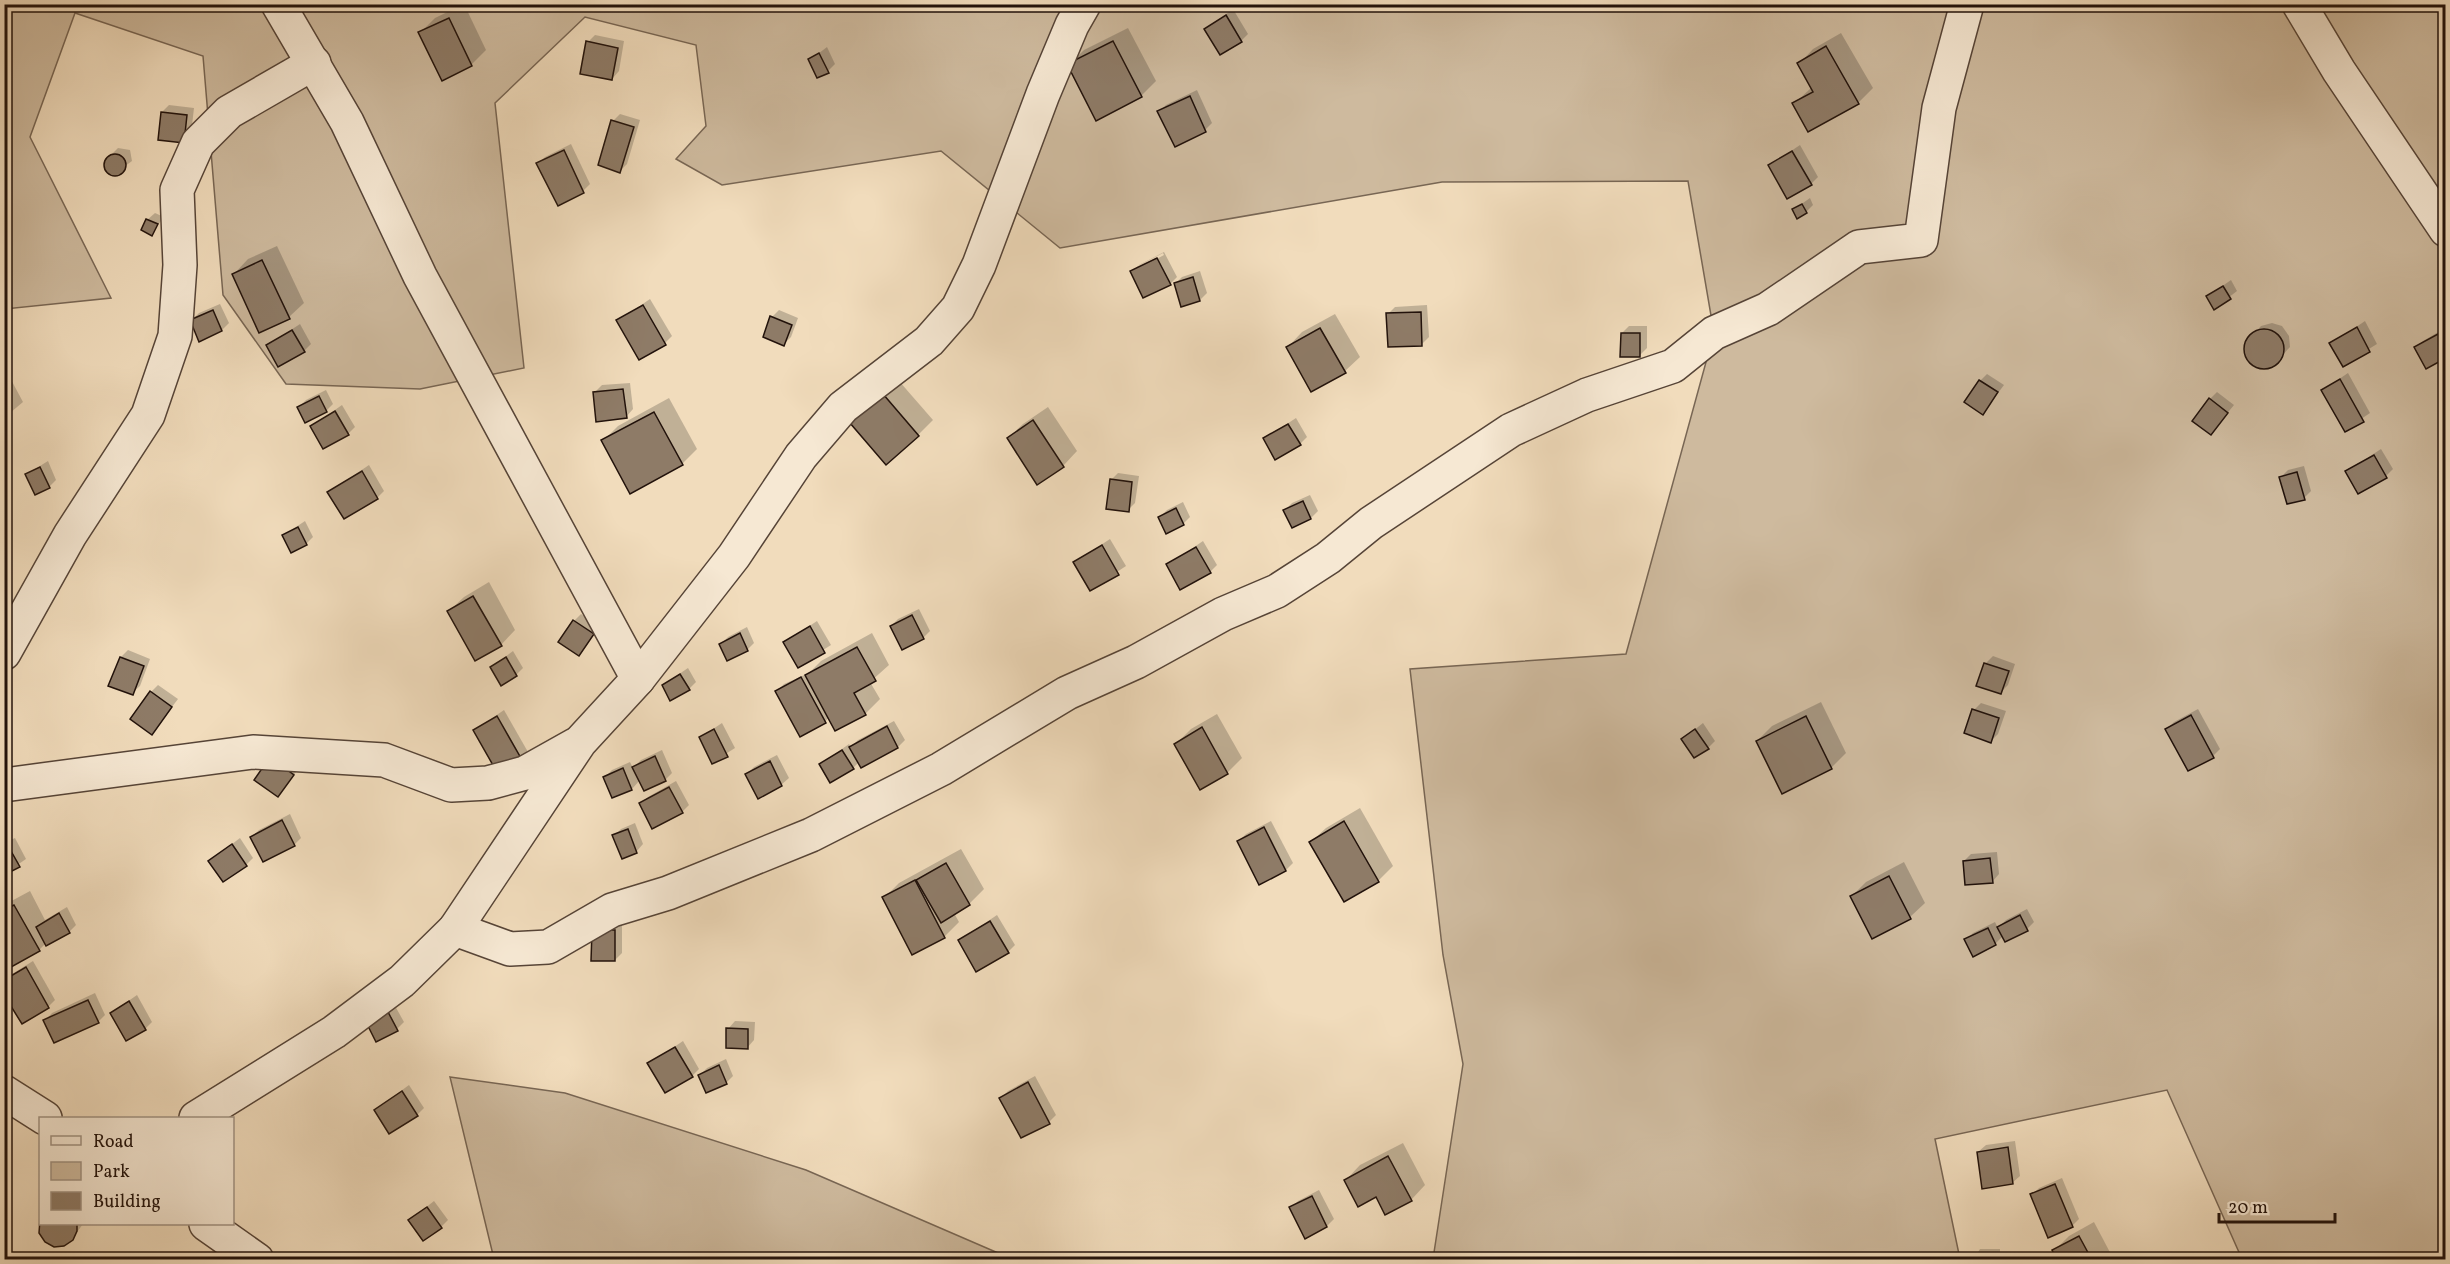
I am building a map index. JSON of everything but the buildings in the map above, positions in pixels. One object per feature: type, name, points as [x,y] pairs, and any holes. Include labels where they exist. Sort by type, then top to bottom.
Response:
[{"type":"street","points":[[278,4],[347,122],[420,276],[638,679]]},
{"type":"street","points":[[199,1117],[334,1032],[402,981],[455,929],[580,742],[638,679],[734,556],[801,456],[843,407],[929,341],[958,308],[979,265],[1043,94],[1072,25],[1084,4]]},
{"type":"street","points":[[455,929],[510,949],[548,947],[612,910],[668,893],[811,835],[941,770],[1067,693],[1136,662],[1223,614],[1276,591],[1328,558],[1371,523],[1511,430],[1587,395],[1673,366],[1714,333],[1768,309],[1859,247],[1920,240],[1939,108],[1966,4]]},
{"type":"street","points":[[2299,4],[2339,71],[2445,230]]},
{"type":"street","points":[[4,653],[70,535],[148,415],[175,336],[180,265],[177,190],[198,143],[230,112],[314,63]]},
{"type":"street","points":[[4,785],[253,752],[384,760],[451,785],[488,783],[525,773],[580,742]]},
{"type":"street","points":[[4,1092],[42,1117]]},
{"type":"street","points":[[207,1225],[257,1260]]},
{"type":"green space","points":[[5,5],[2445,5],[2445,1259],[2242,1259],[2167,1090],[1935,1139],[1960,1259],[1433,1259],[1463,1064],[1443,955],[1410,669],[1626,654],[1714,333],[1688,181],[1442,182],[1060,248],[941,151],[722,185],[676,159],[706,126],[696,45],[585,17],[495,103],[524,368],[420,389],[286,384],[223,295],[203,56],[75,13],[30,137],[111,298],[5,309]]},
{"type":"green space","points":[[450,1077],[565,1093],[806,1170],[1012,1259],[494,1259]]}]
